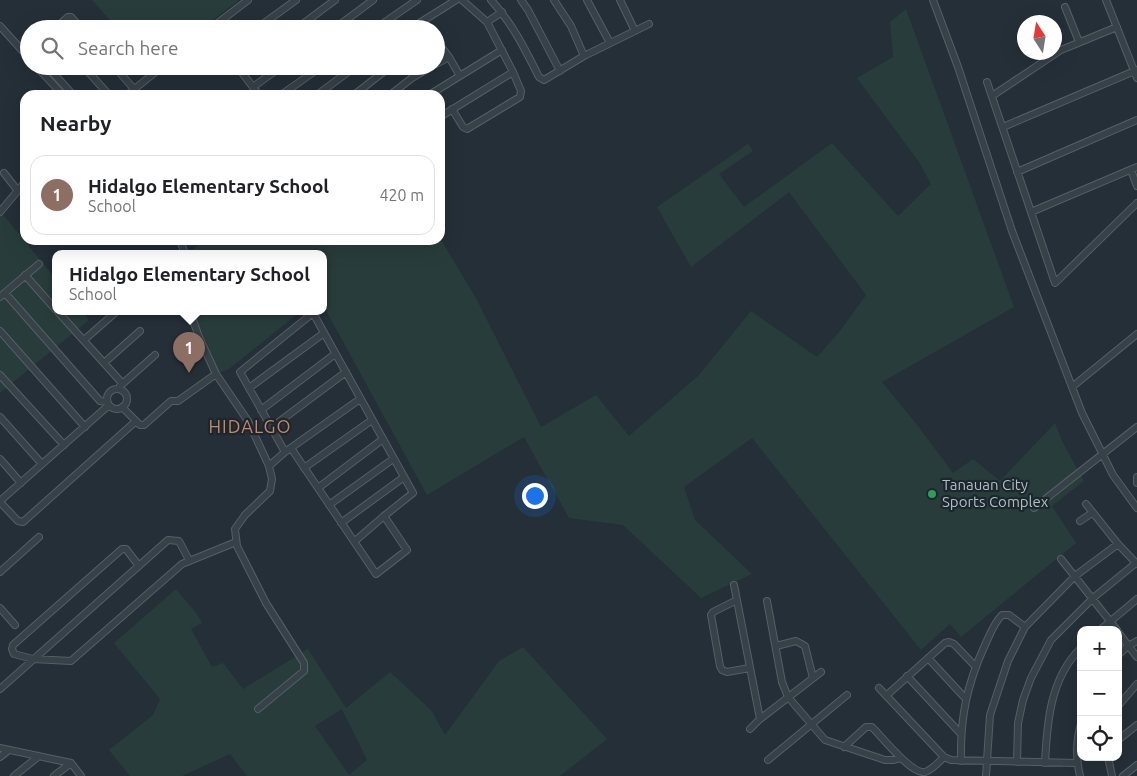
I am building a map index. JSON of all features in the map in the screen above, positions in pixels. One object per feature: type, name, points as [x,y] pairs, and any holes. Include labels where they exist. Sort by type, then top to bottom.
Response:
[{"type":"street","points":[[222,20],[248,0]]},
{"type":"street","points":[[268,20],[296,0]]},
{"type":"street","points":[[308,20],[335,0]]},
{"type":"street","points":[[346,20],[373,0]]},
{"type":"street","points":[[388,20],[417,0]]},
{"type":"street","points":[[423,20],[456,0]]},
{"type":"street","points":[[452,108],[463,127],[467,129],[520,97],[521,91],[487,22],[462,0]]},
{"type":"street","points":[[491,0],[502,12],[522,42],[541,79],[544,80],[584,56],[649,24]]},
{"type":"street","points":[[520,0],[528,10],[560,71]]},
{"type":"street","points":[[554,0],[571,26],[584,56]]},
{"type":"street","points":[[587,0],[610,43]]},
{"type":"street","points":[[620,0],[635,31]]},
{"type":"street","points":[[933,0],[958,67],[1012,231],[1082,413],[1113,475],[1137,508]]},
{"type":"street","points":[[1002,127],[1136,73],[1106,0]]},
{"type":"street","points":[[1065,8],[1079,42]]},
{"type":"street","points":[[487,22],[502,12]]},
{"type":"street","points":[[0,26],[20,48]]},
{"type":"street","points":[[992,96],[1061,50],[1117,27]]},
{"type":"street","points":[[437,90],[502,50]]},
{"type":"street","points":[[445,52],[460,76]]},
{"type":"street","points":[[445,59],[449,57]]},
{"type":"street","points":[[445,113],[512,72]]},
{"type":"street","points":[[44,75],[58,90]]},
{"type":"street","points":[[55,75],[69,90]]},
{"type":"street","points":[[91,75],[105,90]]},
{"type":"street","points":[[122,75],[134,89],[152,75]]},
{"type":"street","points":[[246,75],[253,88],[270,75]]},
{"type":"street","points":[[288,90],[309,75]]},
{"type":"street","points":[[323,90],[344,75]]},
{"type":"street","points":[[360,90],[380,75]]},
{"type":"street","points":[[396,90],[417,75]]},
{"type":"street","points":[[987,82],[1055,283],[1137,203]]},
{"type":"street","points":[[1018,172],[1137,120]]},
{"type":"street","points":[[1031,212],[1134,169],[1137,186]]},
{"type":"street","points":[[4,173],[18,191]]},
{"type":"street","points":[[0,212],[20,188]]},
{"type":"street","points":[[39,264],[3,295],[100,402],[108,403],[116,409],[122,407],[126,397],[120,386],[104,363],[61,315]]},
{"type":"street","points":[[25,275],[52,306]]},
{"type":"street","points":[[84,340],[113,315]]},
{"type":"street","points":[[191,315],[216,374],[248,420],[269,466],[272,479],[270,491],[245,515],[235,529],[236,542],[266,602],[305,667],[304,672],[258,708]]},
{"type":"street","points":[[311,315],[240,372],[272,427],[288,450],[304,468],[376,574],[407,550],[384,516]]},
{"type":"street","points":[[314,315],[413,493],[355,541]]},
{"type":"street","points":[[104,363],[140,331]]},
{"type":"street","points":[[0,332],[85,426]]},
{"type":"street","points":[[249,388],[324,333]]},
{"type":"street","points":[[1072,386],[1137,334]]},
{"type":"street","points":[[261,410],[335,354]]},
{"type":"street","points":[[108,403],[107,398],[111,391],[120,386],[155,355]]},
{"type":"street","points":[[272,427],[346,372]]},
{"type":"street","points":[[122,407],[140,425],[144,425],[171,401],[178,401],[216,374]]},
{"type":"street","points":[[0,375],[64,445]]},
{"type":"street","points":[[269,466],[288,450],[360,399]]},
{"type":"street","points":[[108,403],[0,502],[18,521],[23,522],[136,421]]},
{"type":"street","points":[[0,417],[42,464]]},
{"type":"street","points":[[304,468],[372,420]]},
{"type":"street","points":[[1034,508],[1137,427]]},
{"type":"street","points":[[318,488],[383,440]]},
{"type":"street","points":[[0,459],[21,483]]},
{"type":"street","points":[[329,505],[393,459]]},
{"type":"street","points":[[341,523],[404,477]]},
{"type":"street","points":[[1137,477],[1137,483]]},
{"type":"street","points":[[1017,762],[1018,723],[1023,700],[1031,678],[1051,640],[1093,598],[1136,564],[1086,504]]},
{"type":"street","points":[[1080,521],[1092,513]]},
{"type":"street","points":[[0,572],[39,537]]},
{"type":"street","points":[[0,689],[168,540],[179,541],[189,560]]},
{"type":"street","points":[[139,566],[126,549],[122,549],[13,645],[12,650],[14,654],[34,659],[71,661],[182,564],[236,542]]},
{"type":"street","points":[[986,776],[990,715],[1008,662],[1025,627],[1075,576],[1118,544]]},
{"type":"street","points":[[1061,560],[1114,626]]},
{"type":"street","points":[[734,585],[760,719]]},
{"type":"street","points":[[1104,626],[1137,599]]},
{"type":"street","points":[[737,600],[713,612],[711,616],[720,666],[722,670],[727,672],[750,668]]},
{"type":"street","points":[[767,601],[782,682],[788,697],[825,740],[885,760],[901,758]]},
{"type":"street","points":[[0,608],[15,625]]},
{"type":"street","points":[[961,761],[961,734],[965,698],[975,666],[996,621],[1002,615],[1009,615],[1025,627]]},
{"type":"street","points":[[1122,638],[1137,657]]},
{"type":"street","points":[[776,646],[796,641],[803,644],[812,678]]},
{"type":"street","points":[[1122,651],[1137,641]]},
{"type":"street","points":[[887,695],[945,643],[954,644],[975,666]]},
{"type":"street","points":[[1045,763],[1047,727],[1056,686],[1072,656],[1077,652]]},
{"type":"street","points":[[928,658],[965,698]]},
{"type":"street","points":[[750,729],[760,719],[821,672]]},
{"type":"street","points":[[907,676],[961,734]]},
{"type":"street","points":[[1122,701],[1137,684]]},
{"type":"street","points":[[879,688],[944,757],[961,761],[1077,763],[1080,776]]},
{"type":"street","points":[[768,760],[847,695]]},
{"type":"street","points":[[1122,737],[1137,725]]},
{"type":"street","points":[[844,747],[866,727],[872,727],[917,772],[929,771],[944,757]]},
{"type":"street","points":[[0,748],[71,763],[81,776]]},
{"type":"street","points":[[0,757],[9,750]]},
{"type":"street","points":[[14,776],[39,756]]},
{"type":"street","points":[[1109,761],[1112,776]]},
{"type":"street","points":[[54,776],[71,763]]},
{"type":"street","points":[[1123,776],[1137,765]]},
{"type":"green space","points":[[92,0],[239,0],[213,20],[110,20]]},
{"type":"green space","points":[[906,9],[1014,307],[882,382],[953,473],[973,459],[1000,481],[1055,423],[1063,443],[1084,481],[1052,506],[1076,543],[961,637],[950,624],[921,650],[752,438],[684,487],[695,520],[752,574],[701,598],[623,525],[569,518],[524,437],[427,495],[327,312],[327,250],[192,250],[199,245],[444,245],[477,300],[541,427],[596,395],[629,436],[699,375],[751,311],[817,357],[840,331],[866,295],[789,192],[691,267],[657,207],[748,144],[753,151],[719,174],[744,207],[832,143],[898,216],[931,184],[919,162],[857,78],[893,57],[890,22]]},
{"type":"green space","points":[[0,211],[20,235],[20,245],[28,245],[52,274],[52,315],[85,315],[89,320],[0,393]]},
{"type":"green space","points":[[191,315],[296,315],[229,369],[216,374]]},
{"type":"green space","points":[[176,589],[202,623],[191,629],[212,667],[223,663],[243,689],[308,649],[346,708],[390,672],[431,710],[445,735],[499,661],[523,647],[607,739],[560,776],[247,776],[230,754],[182,776],[130,776],[109,750],[153,715],[160,699],[114,643]],"holes":[[[342,709],[367,760],[349,775],[315,726]]]},
{"type":"place","name":"Hidalgo Elementary School","points":[[189,373]]},
{"type":"place","name":"Tanauan City Sports Complex","points":[[932,494]]},
{"type":"district","name":"HIDALGO","points":[[250,427]]}]
